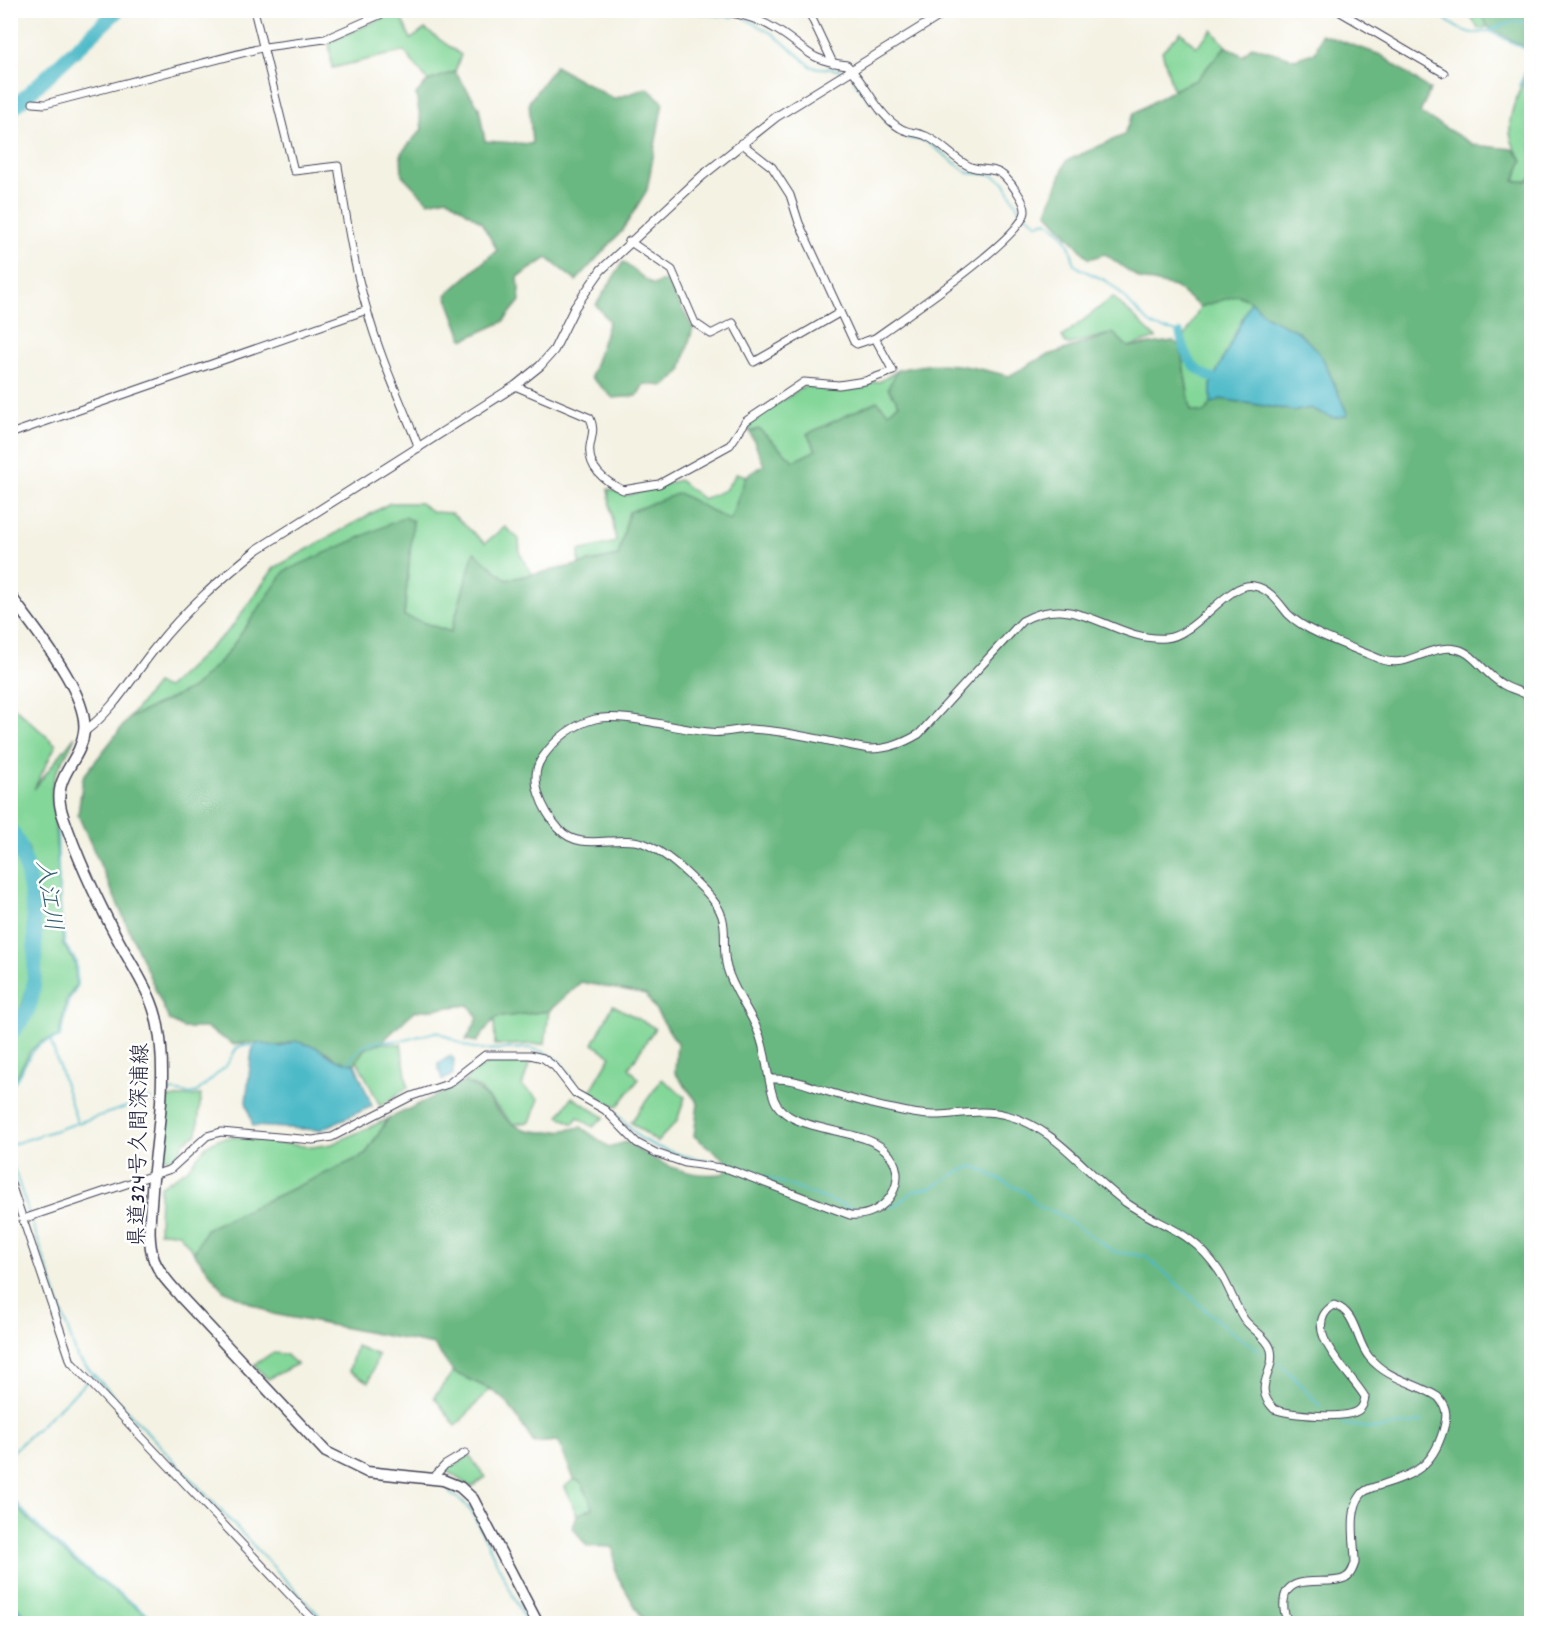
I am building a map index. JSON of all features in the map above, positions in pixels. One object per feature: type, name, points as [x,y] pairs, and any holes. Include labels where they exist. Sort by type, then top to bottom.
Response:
[{"type":"main road","points":[[10,595],[69,682],[80,705],[85,731]]},
{"type":"main road","name":"県道324号久間深浦線","points":[[85,731],[62,781],[59,804],[100,906],[152,1005],[158,1024],[161,1079],[150,1244],[163,1276],[326,1452],[367,1472],[433,1478],[460,1487],[473,1499],[538,1623]]},
{"type":"street","points":[[254,10],[294,171],[338,166],[349,236],[367,310],[384,363],[419,448]]},
{"type":"street","points":[[33,103],[45,104],[265,47],[325,39],[391,10]]},
{"type":"street","points":[[710,10],[742,13],[777,30],[817,60],[847,65],[888,119],[910,133],[926,136],[965,164],[974,168],[993,170],[1004,176],[1022,200],[1025,212],[1022,220],[988,254],[875,338],[857,344],[839,313],[815,253],[799,223],[790,195],[772,167],[741,143]]},
{"type":"street","points":[[808,10],[833,63]]},
{"type":"street","points":[[85,731],[104,715],[189,608],[223,577],[258,549],[515,386],[540,366],[554,350],[575,307],[601,270],[629,242],[741,143],[776,117],[949,10]]},
{"type":"street","points":[[1337,10],[1444,73]]},
{"type":"street","points":[[629,242],[672,270],[695,323],[711,334],[734,323],[754,362],[839,313]]},
{"type":"street","points":[[10,434],[367,310]]},
{"type":"street","points":[[515,386],[590,418],[594,428],[589,449],[598,475],[623,490],[659,484],[730,445],[746,421],[804,382],[839,385],[865,381],[893,371],[875,338]]},
{"type":"street","points":[[23,1219],[153,1176],[182,1162],[207,1136],[235,1132],[313,1140],[332,1137],[412,1096],[448,1084],[485,1055],[530,1055],[543,1058],[555,1067],[575,1093],[605,1110],[637,1143],[656,1154],[685,1163],[728,1169],[850,1215],[863,1216],[883,1206],[896,1183],[893,1159],[884,1149],[872,1141],[792,1118],[774,1100],[766,1054],[757,1029],[726,965],[726,931],[723,917],[706,892],[656,850],[644,844],[620,839],[585,842],[572,839],[557,827],[537,789],[538,765],[563,734],[580,724],[612,717],[711,733],[750,729],[869,749],[884,749],[903,744],[919,734],[1022,621],[1039,612],[1088,615],[1133,635],[1153,639],[1174,638],[1201,620],[1230,594],[1248,585],[1256,586],[1276,597],[1288,614],[1301,624],[1382,660],[1395,663],[1412,661],[1435,650],[1465,651],[1478,660],[1492,678],[1532,698]]},
{"type":"street","points":[[771,1078],[791,1078],[829,1092],[894,1109],[932,1115],[982,1112],[1006,1115],[1056,1139],[1126,1202],[1176,1228],[1203,1250],[1220,1272],[1245,1319],[1269,1345],[1271,1351],[1264,1395],[1274,1409],[1310,1414],[1347,1415],[1358,1411],[1364,1405],[1365,1397],[1334,1358],[1322,1332],[1320,1319],[1324,1311],[1334,1305],[1350,1314],[1360,1343],[1368,1357],[1382,1370],[1438,1397],[1444,1404],[1447,1415],[1438,1444],[1427,1464],[1409,1475],[1362,1494],[1355,1507],[1353,1571],[1347,1577],[1336,1581],[1307,1581],[1289,1589],[1284,1598],[1284,1615],[1290,1623]]},
{"type":"street","points":[[10,1181],[71,1362],[317,1623]]},
{"type":"street","points":[[433,1478],[445,1465],[465,1453]]},
{"type":"green space","points":[[398,11],[411,39],[425,29],[461,55],[455,72],[428,81],[404,51],[332,68],[329,42]]},
{"type":"green space","points":[[1468,11],[1480,11],[1488,27],[1478,29]]},
{"type":"green space","points":[[1480,11],[1531,11],[1531,51],[1488,27]]},
{"type":"green space","points":[[1212,30],[1226,46],[1196,80],[1173,90],[1162,51],[1181,32],[1196,47]]},
{"type":"green space","points":[[1321,34],[1381,55],[1430,90],[1420,113],[1474,145],[1513,149],[1523,160],[1514,181],[1527,181],[1531,177],[1531,1623],[645,1623],[616,1574],[613,1547],[587,1546],[573,1528],[577,1515],[593,1508],[582,1483],[574,1479],[558,1441],[534,1443],[506,1401],[490,1389],[453,1372],[434,1345],[273,1314],[223,1290],[194,1253],[206,1229],[365,1155],[388,1119],[464,1082],[485,1096],[506,1119],[521,1128],[547,1132],[581,1127],[609,1147],[626,1142],[673,1168],[699,1174],[725,1173],[725,1160],[694,1136],[698,1103],[675,1073],[677,1043],[646,995],[581,982],[549,1011],[495,1018],[477,1042],[466,1040],[478,1018],[469,1005],[414,1011],[381,1043],[364,1049],[355,1064],[336,1060],[327,1052],[289,1042],[276,1046],[248,1043],[234,1045],[207,1028],[183,1028],[169,1020],[78,815],[83,777],[129,718],[193,688],[226,655],[285,571],[405,517],[413,521],[404,616],[451,632],[474,552],[507,580],[618,556],[629,512],[679,493],[730,521],[746,476],[764,465],[750,432],[759,429],[794,461],[816,450],[807,434],[877,401],[888,412],[899,404],[888,388],[898,370],[942,364],[1009,376],[1043,357],[1113,333],[1128,347],[1173,341],[1180,346],[1191,411],[1204,413],[1211,404],[1221,399],[1296,411],[1310,408],[1333,418],[1347,413],[1323,359],[1297,331],[1266,316],[1251,301],[1238,295],[1200,307],[1175,287],[1140,279],[1105,254],[1089,259],[1047,212],[1066,161],[1124,135],[1134,113],[1173,90],[1196,80],[1226,46],[1243,56],[1252,46],[1295,59],[1316,52]]},
{"type":"green space","points":[[1531,64],[1532,177],[1527,182],[1514,181],[1523,160],[1515,148],[1510,125],[1515,101]]},
{"type":"green space","points":[[555,66],[614,99],[647,88],[663,102],[647,190],[622,231],[576,281],[547,258],[518,277],[520,301],[503,322],[463,340],[446,295],[497,250],[481,222],[447,198],[428,202],[402,175],[401,153],[422,129],[416,94],[428,81],[455,72],[479,107],[485,141],[532,144],[529,102]]},
{"type":"green space","points":[[623,262],[653,285],[666,280],[693,328],[681,371],[665,386],[644,384],[637,396],[613,398],[591,377],[609,321],[596,305]]},
{"type":"green space","points":[[1237,295],[1251,301],[1211,384],[1211,404],[1204,413],[1191,411],[1180,346],[1200,307]]},
{"type":"green space","points":[[1113,297],[1156,338],[1128,347],[1113,333],[1067,345],[1062,337]]},
{"type":"green space","points":[[898,370],[889,388],[899,404],[888,412],[808,433],[817,450],[793,462],[759,429],[750,432],[747,423],[805,386],[842,389],[881,381]]},
{"type":"green space","points":[[737,473],[746,476],[730,521],[629,512],[619,556],[579,564],[579,551],[616,542],[608,489],[629,495],[679,480],[703,499],[725,490]]},
{"type":"green space","points":[[390,503],[420,503],[433,512],[451,513],[485,543],[505,527],[519,539],[520,554],[532,574],[507,580],[475,553],[451,632],[404,617],[413,521],[286,571],[226,655],[193,688],[129,718],[156,684],[167,688],[231,628],[274,568]]},
{"type":"green space","points":[[11,704],[56,745],[34,789],[75,736],[53,781],[52,793],[56,817],[63,944],[75,963],[76,985],[66,1001],[59,1036],[41,1042],[31,1050],[11,1086],[11,1043],[29,1016],[41,977],[29,849],[11,824]]},
{"type":"green space","points":[[10,842],[24,885],[30,935],[27,985],[21,1006],[11,1025]]},
{"type":"green space","points":[[613,1005],[655,1028],[629,1068],[639,1079],[617,1107],[590,1092],[611,1056],[593,1044]]},
{"type":"green space","points":[[549,1011],[545,1044],[495,1045],[494,1018]]},
{"type":"green space","points":[[381,1043],[401,1044],[408,1088],[380,1106],[357,1060],[364,1049]]},
{"type":"green space","points":[[492,1061],[530,1062],[522,1086],[539,1099],[530,1122],[513,1124],[479,1088],[464,1082],[473,1072]]},
{"type":"green space","points":[[662,1079],[685,1097],[677,1121],[657,1142],[631,1122]]},
{"type":"green space","points":[[201,1095],[197,1134],[185,1141],[176,1157],[164,1158],[167,1098]]},
{"type":"green space","points":[[572,1097],[604,1117],[593,1127],[578,1117],[573,1124],[559,1116]]},
{"type":"green space","points":[[388,1119],[365,1155],[206,1229],[194,1253],[179,1233],[159,1232],[160,1187],[187,1169],[206,1146],[218,1139],[234,1137],[312,1147],[332,1144]]},
{"type":"green space","points":[[356,1346],[378,1355],[369,1382],[349,1371]]},
{"type":"green space","points":[[272,1353],[285,1354],[297,1364],[268,1379],[254,1365]]},
{"type":"green space","points":[[453,1372],[490,1389],[456,1426],[434,1397]]},
{"type":"green space","points":[[469,1456],[486,1477],[471,1487],[445,1470]]},
{"type":"green space","points":[[574,1479],[582,1483],[593,1508],[577,1515],[565,1487]]},
{"type":"green space","points":[[10,1499],[62,1551],[99,1581],[159,1623],[11,1623]]},
{"type":"water","points":[[1251,301],[1266,316],[1297,331],[1315,348],[1323,359],[1347,413],[1346,416],[1333,418],[1310,408],[1296,411],[1221,399],[1211,404],[1211,384]]},
{"type":"water","points":[[295,1041],[316,1047],[336,1060],[355,1064],[372,1106],[320,1130],[253,1126],[246,1102],[252,1050],[258,1043],[280,1047]]},
{"type":"water","points":[[450,1056],[454,1059],[453,1075],[442,1080],[438,1064]]},
{"type":"water","points":[[11,1600],[33,1623],[11,1623]]},
{"type":"waterway","name":"入江川","points":[[10,111],[118,10]]},
{"type":"waterway","points":[[633,10],[640,10]]},
{"type":"waterway","points":[[672,10],[732,17]]},
{"type":"waterway","points":[[1435,10],[1452,24],[1466,31],[1478,33],[1508,23],[1532,24]]},
{"type":"waterway","points":[[746,19],[773,34],[812,67],[841,70]]},
{"type":"waterway","points":[[1491,32],[1532,52]]},
{"type":"waterway","points":[[1519,86],[1532,57]]},
{"type":"waterway","points":[[854,81],[871,102]]},
{"type":"waterway","points":[[884,119],[907,138],[926,141],[968,173],[992,175],[1004,182],[1020,211],[1038,224],[1046,221],[1062,233],[1069,244],[1074,264],[1110,284],[1154,326],[1180,334]]},
{"type":"waterway","points":[[1180,334],[1186,354],[1194,366],[1224,383]]},
{"type":"waterway","name":"入江川","points":[[10,830],[18,843],[25,863],[30,886],[35,938],[34,984],[30,1005],[23,1019],[10,1035]]},
{"type":"waterway","points":[[10,1089],[37,1047],[60,1037],[68,1002],[77,986],[76,961],[65,945],[59,900],[57,831]]},
{"type":"waterway","points":[[347,1065],[359,1049],[372,1042],[405,1040],[438,1032],[466,1046],[482,1050],[530,1048],[546,1053],[559,1061],[579,1089],[611,1107],[640,1138],[657,1147],[684,1156],[730,1164],[851,1208],[866,1209]]},
{"type":"waterway","points":[[51,1042],[77,1122]]},
{"type":"waterway","points":[[167,1093],[197,1092],[226,1066],[237,1048],[243,1045],[256,1046]]},
{"type":"waterway","points":[[10,1145],[151,1099]]},
{"type":"waterway","points":[[10,1157],[77,1357],[327,1624]]},
{"type":"waterway","points":[[892,1208],[914,1191],[931,1188],[956,1173],[974,1166],[1024,1192],[1040,1207],[1057,1213],[1115,1252],[1146,1256],[1226,1328],[1260,1351]]},
{"type":"waterway","points":[[1278,1363],[1320,1406]]},
{"type":"waterway","points":[[10,1454],[94,1375]]},
{"type":"waterway","points":[[1342,1424],[1377,1429],[1422,1422]]},
{"type":"waterway","points":[[449,1493],[462,1501],[472,1512],[527,1624]]},
{"type":"waterway","points":[[10,1496],[63,1550],[162,1624]]}]
